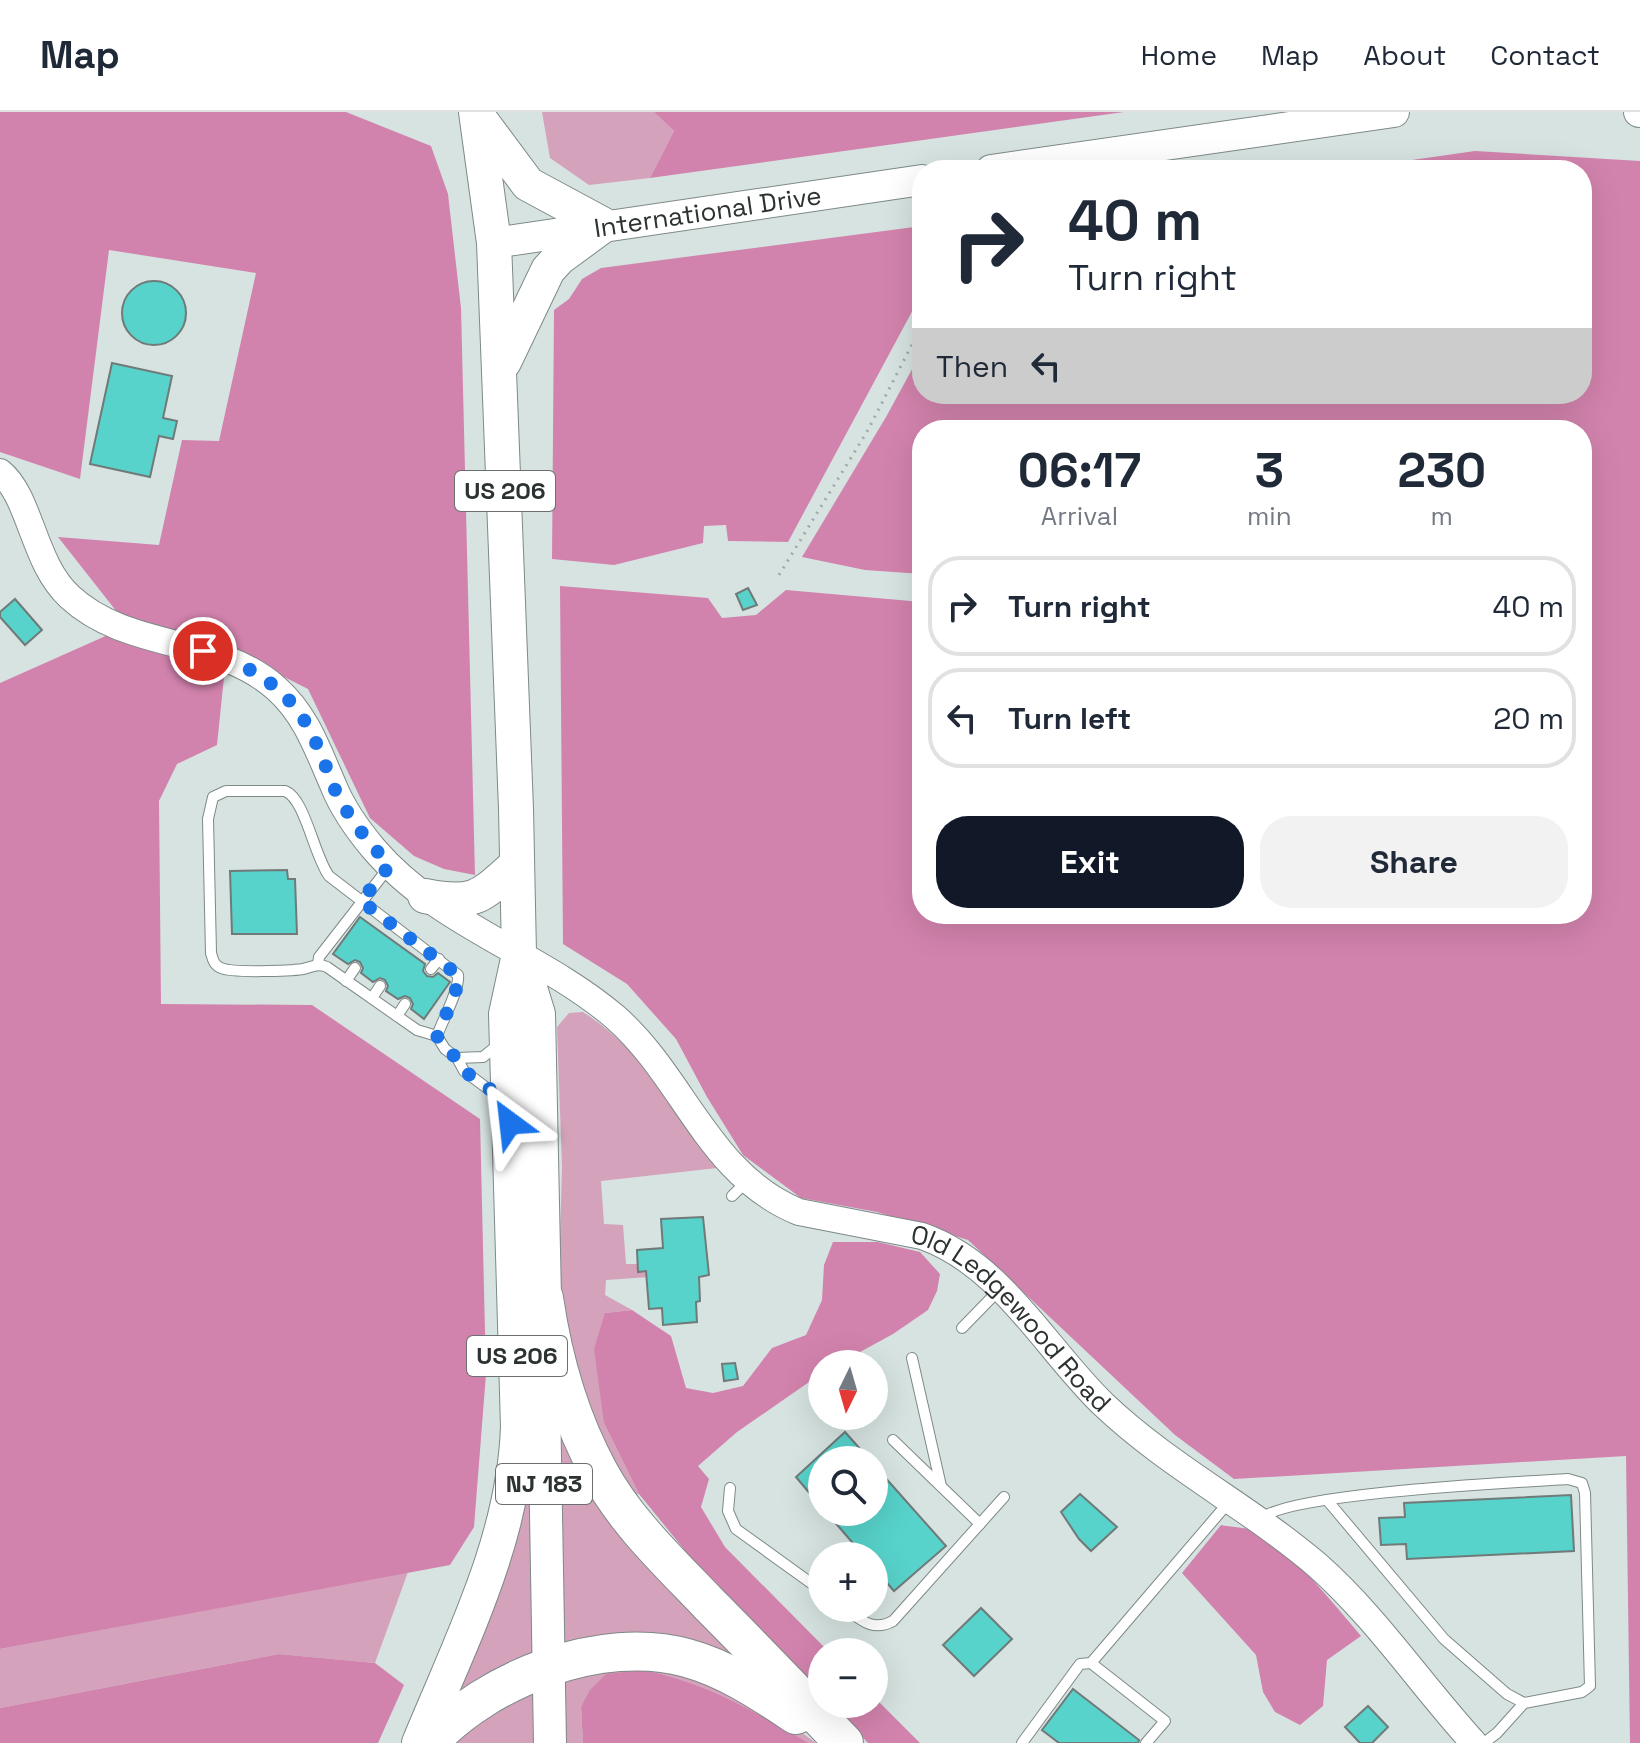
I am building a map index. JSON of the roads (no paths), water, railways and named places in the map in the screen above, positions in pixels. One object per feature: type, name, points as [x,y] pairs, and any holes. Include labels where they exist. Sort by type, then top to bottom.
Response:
[{"type":"highway","points":[[476,113],[528,184],[604,225],[559,258],[548,270],[501,368]]},
{"type":"highway","name":"US 206","points":[[419,1743],[501,1534],[514,1476],[518,1427],[506,1014],[519,954],[517,864],[501,368],[494,243],[476,113]]},
{"type":"highway","points":[[425,896],[458,900],[476,898],[517,864]]},
{"type":"highway","name":"US 206","points":[[519,954],[538,1014],[544,1298],[554,1361],[567,1402],[599,1474],[622,1509],[654,1547],[844,1743]]},
{"type":"highway","points":[[429,1743],[452,1719],[484,1696],[548,1669],[615,1652],[646,1651],[685,1657],[720,1670],[757,1690],[838,1743]]},
{"type":"main road","points":[[1060,160],[1394,112]]},
{"type":"main road","name":"International Drive","points":[[494,243],[912,181]]},
{"type":"main road","name":"NJ 183","points":[[544,1298],[543,1420],[550,1743]]},
{"type":"street","name":"Old Ledgewood Road","points":[[0,472],[13,487],[53,578],[72,600],[99,617],[130,630],[243,664],[279,690],[301,715],[351,817],[390,865],[425,896],[570,985],[616,1018],[671,1083],[726,1160],[739,1188],[799,1212],[905,1231],[938,1241],[966,1260],[1025,1313],[1073,1372],[1111,1411],[1149,1444],[1259,1521],[1330,1577],[1474,1743]]},
{"type":"lane","points":[[437,1036],[459,984],[455,971],[326,872],[301,810],[289,791],[226,791],[213,797],[210,801],[208,839],[211,953],[215,963],[221,968],[233,970],[303,969],[318,964],[330,969],[417,1030],[437,1036],[464,1071],[498,1095],[510,1123]]},
{"type":"lane","points":[[318,964],[319,957],[390,865]]},
{"type":"lane","points":[[380,932],[388,922]]},
{"type":"lane","points":[[407,951],[414,941]]},
{"type":"lane","points":[[431,969],[439,959]]},
{"type":"lane","points":[[346,981],[355,968]]},
{"type":"lane","points":[[372,998],[380,986]]},
{"type":"lane","points":[[397,1016],[405,1004]]},
{"type":"lane","points":[[457,1058],[477,1059],[489,1055],[507,1034]]},
{"type":"lane","points":[[962,1328],[1000,1289]]},
{"type":"lane","points":[[912,1358],[941,1486]]},
{"type":"lane","points":[[893,1440],[980,1524]]},
{"type":"lane","points":[[1259,1521],[1263,1515],[1285,1506],[1403,1491],[1568,1479],[1582,1483],[1585,1493],[1591,1682],[1586,1691],[1524,1703],[1484,1743]]},
{"type":"lane","points":[[730,1488],[728,1511],[736,1529],[808,1581]]},
{"type":"lane","points":[[864,1622],[876,1627],[893,1621],[1004,1497]]},
{"type":"lane","points":[[1327,1500],[1444,1639],[1507,1694],[1524,1703]]},
{"type":"lane","points":[[1091,1663],[1230,1501]]},
{"type":"lane","points":[[1022,1743],[1080,1664],[1091,1663],[1165,1721],[1146,1743]]}]
